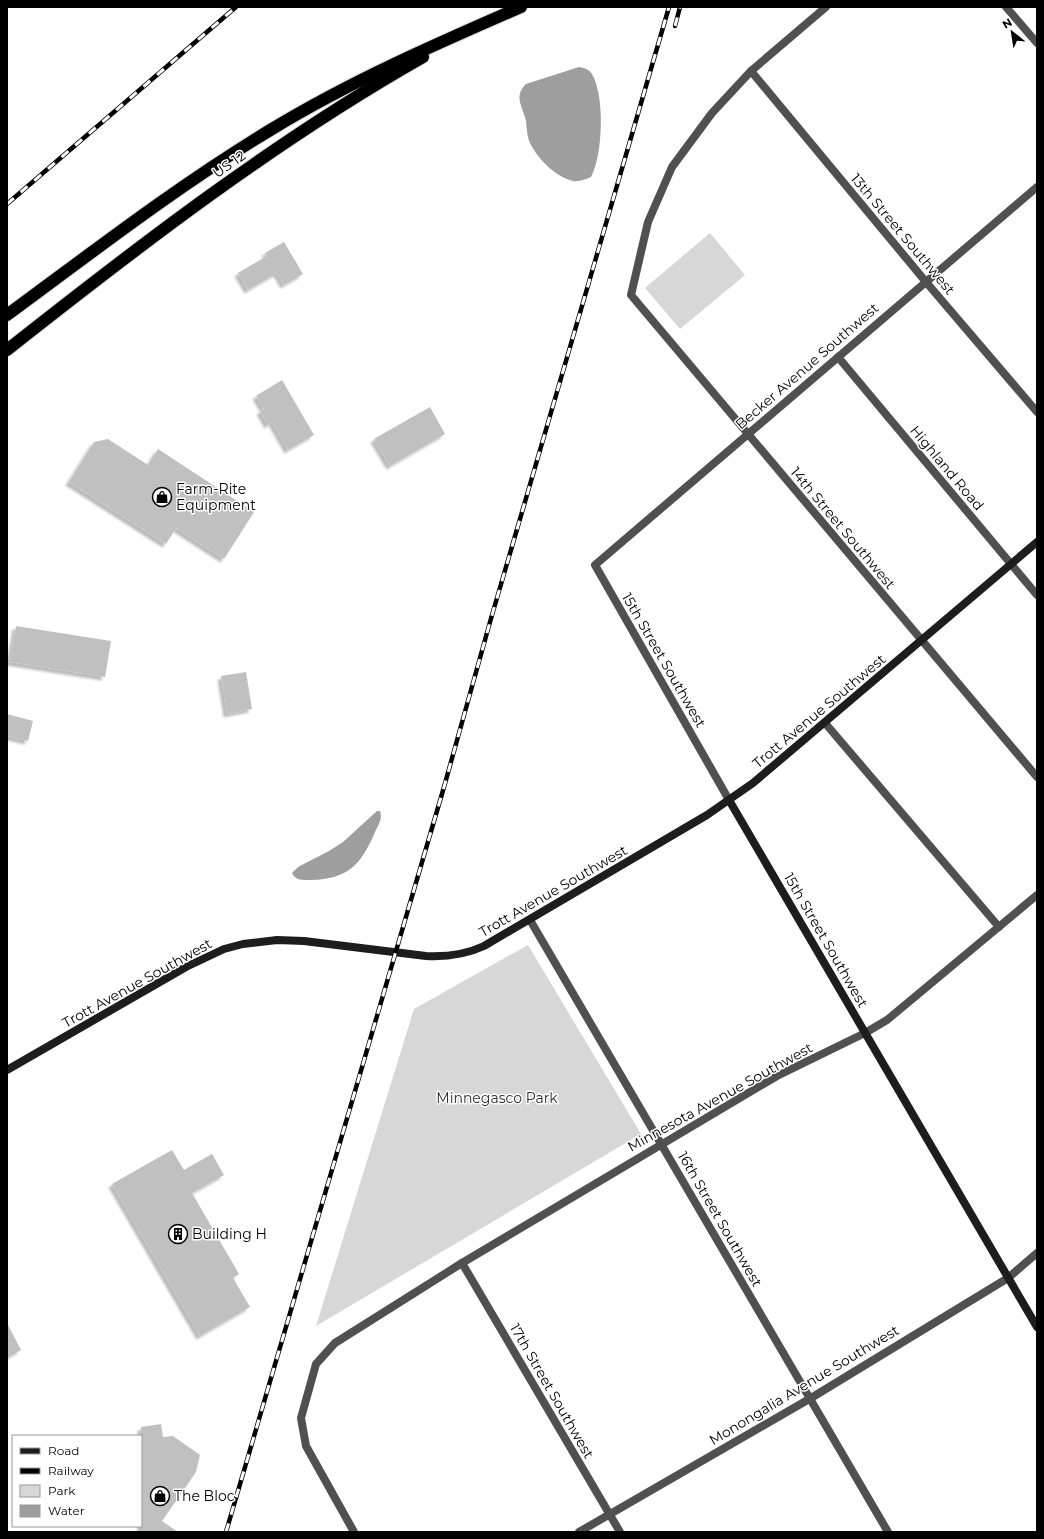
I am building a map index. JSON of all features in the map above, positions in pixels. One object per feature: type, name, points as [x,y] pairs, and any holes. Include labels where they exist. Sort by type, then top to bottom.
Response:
[{"type":"highway","name":"US 12","points":[[7,315],[176,191],[272,129],[359,80],[521,7]]},
{"type":"highway","name":"US 12","points":[[7,351],[188,212],[281,146],[365,92],[481,24]]},
{"type":"street","points":[[751,71],[826,7]]},
{"type":"street","points":[[1006,7],[1037,43]]},
{"type":"street","name":"13th Street Southwest","points":[[751,71],[926,282],[1037,412]]},
{"type":"street","name":"14th Street Southwest","points":[[751,71],[712,113],[672,167],[648,222],[630,295],[1037,777]]},
{"type":"street","name":"Becker Avenue Southwest","points":[[594,565],[1037,187]]},
{"type":"street","name":"Highland Road","points":[[838,357],[1037,595]]},
{"type":"street","name":"Trott Avenue Southwest","points":[[7,1070],[186,967],[224,949],[243,944],[277,940],[304,941],[442,957],[472,951],[530,920],[707,815],[753,783],[1037,542]]},
{"type":"street","name":"15th Street Southwest","points":[[594,565],[729,800],[1037,1327]]},
{"type":"street","points":[[825,723],[999,927]]},
{"type":"street","name":"Minnesota Avenue Southwest","points":[[354,1532],[306,1446],[302,1418],[316,1364],[335,1343],[462,1263],[777,1076],[865,1033],[887,1020],[1037,895]]},
{"type":"street","name":"16th Street Southwest","points":[[530,920],[888,1532]]},
{"type":"street","name":"Monongalia Avenue Southwest","points":[[579,1532],[811,1398],[1008,1278],[1037,1253]]},
{"type":"street","name":"17th Street Southwest","points":[[462,1263],[620,1532]]},
{"type":"green space","points":[[710,233],[745,275],[680,329],[645,288]]},
{"type":"green space","name":"Minnegasco Park","points":[[528,945],[641,1134],[316,1326],[414,1009]]},
{"type":"water","points":[[579,67],[585,68],[592,74],[596,84],[601,110],[601,126],[598,155],[591,177],[573,181],[554,172],[534,151],[527,133],[526,121],[519,97],[522,88],[526,84]]},
{"type":"water","points":[[377,811],[380,811],[381,814],[379,824],[364,853],[352,868],[335,877],[324,879],[303,880],[294,876],[292,873],[298,867],[343,842]]},
{"type":"building","points":[[284,242],[303,274],[284,285],[277,273],[248,290],[238,273],[267,256],[265,253]]},
{"type":"building","points":[[282,380],[314,435],[288,450],[272,422],[268,425],[260,411],[264,409],[256,396]]},
{"type":"building","points":[[430,407],[445,434],[390,466],[374,439]]},
{"type":"building","name":"Farm-Rite Equipment","points":[[108,439],[148,465],[158,449],[254,512],[224,559],[176,528],[166,544],[69,482],[94,442]]},
{"type":"building","points":[[16,626],[111,641],[105,677],[10,662]]},
{"type":"building","points":[[246,672],[252,709],[227,714],[221,676]]},
{"type":"building","points":[[7,714],[33,721],[28,741],[7,736]]},
{"type":"building","name":"Building H","points":[[172,1150],[184,1170],[212,1154],[224,1175],[192,1193],[239,1274],[233,1278],[250,1307],[200,1336],[112,1184]]},
{"type":"building","points":[[7,1323],[21,1350],[7,1358]]},
{"type":"building","name":"The Bloc","points":[[161,1424],[163,1437],[173,1436],[200,1455],[196,1472],[162,1521],[178,1532],[141,1532],[141,1427]]},
{"type":"railway","points":[[7,204],[236,7]]},
{"type":"railway","points":[[226,1532],[444,787],[490,622],[669,7]]},
{"type":"railway","points":[[675,26],[680,7]]},
{"type":"place","name":"Farm-Rite Equipment","points":[[162,497]]},
{"type":"place","name":"Building H","points":[[178,1234]]},
{"type":"place","name":"The Bloc","points":[[160,1496]]}]
